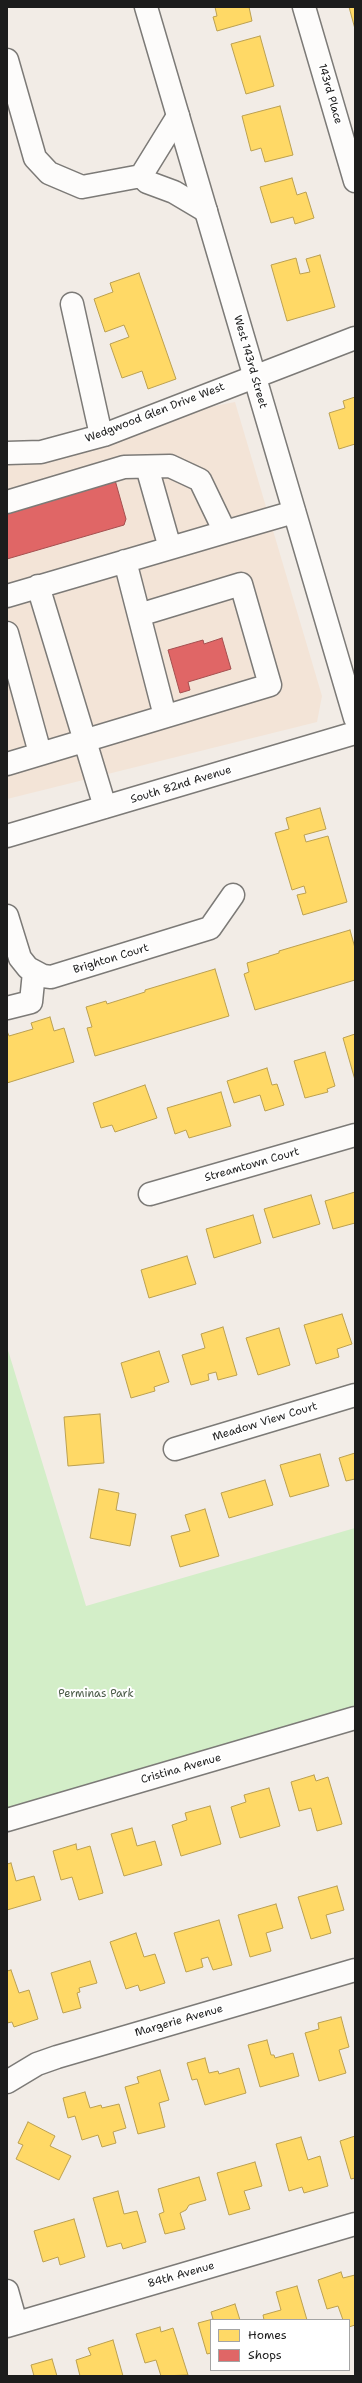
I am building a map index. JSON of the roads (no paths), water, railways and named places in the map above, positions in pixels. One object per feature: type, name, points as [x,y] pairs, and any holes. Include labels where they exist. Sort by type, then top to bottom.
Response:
[{"type":"street","name":"West 143rd Street","points":[[146,7],[355,718]]},
{"type":"street","name":"143rd Place","points":[[304,7],[355,181]]},
{"type":"street","points":[[7,60],[35,158],[49,173],[82,187],[141,176],[178,116]]},
{"type":"street","points":[[141,176],[147,182],[174,192],[206,211]]},
{"type":"street","points":[[72,304],[101,435]]},
{"type":"street","name":"Wedgwood Glen Drive West","points":[[7,453],[41,452],[101,435],[355,338]]},
{"type":"street","points":[[7,502],[124,467],[170,466],[200,480],[226,532]]},
{"type":"street","points":[[147,467],[170,548]]},
{"type":"street","points":[[7,596],[294,512]]},
{"type":"street","points":[[125,561],[165,716]]},
{"type":"street","points":[[7,764],[85,739],[270,685],[241,584],[139,615]]},
{"type":"street","points":[[38,586],[105,807]]},
{"type":"street","points":[[7,633],[40,753]]},
{"type":"street","name":"South 82nd Avenue","points":[[7,836],[355,733]]},
{"type":"street","name":"Brighton Court","points":[[34,972],[43,976],[60,975],[210,928],[233,895]]},
{"type":"street","points":[[7,916],[20,958],[28,968],[34,972],[32,1002],[7,1008]]},
{"type":"street","name":"Streamtown Court","points":[[150,1194],[355,1135]]},
{"type":"street","name":"Meadow View Court","points":[[175,1449],[355,1395]]},
{"type":"street","name":"Cristina Avenue","points":[[7,1820],[355,1718]]},
{"type":"street","name":"Margerie Avenue","points":[[7,2082],[37,2064],[57,2057],[355,1970]]},
{"type":"street","name":"84th Avenue","points":[[12,2325],[355,2224]]},
{"type":"street","points":[[7,2291],[12,2325]]},
{"type":"park label","name":"Perminas Park","points":[[96,1694]]}]
